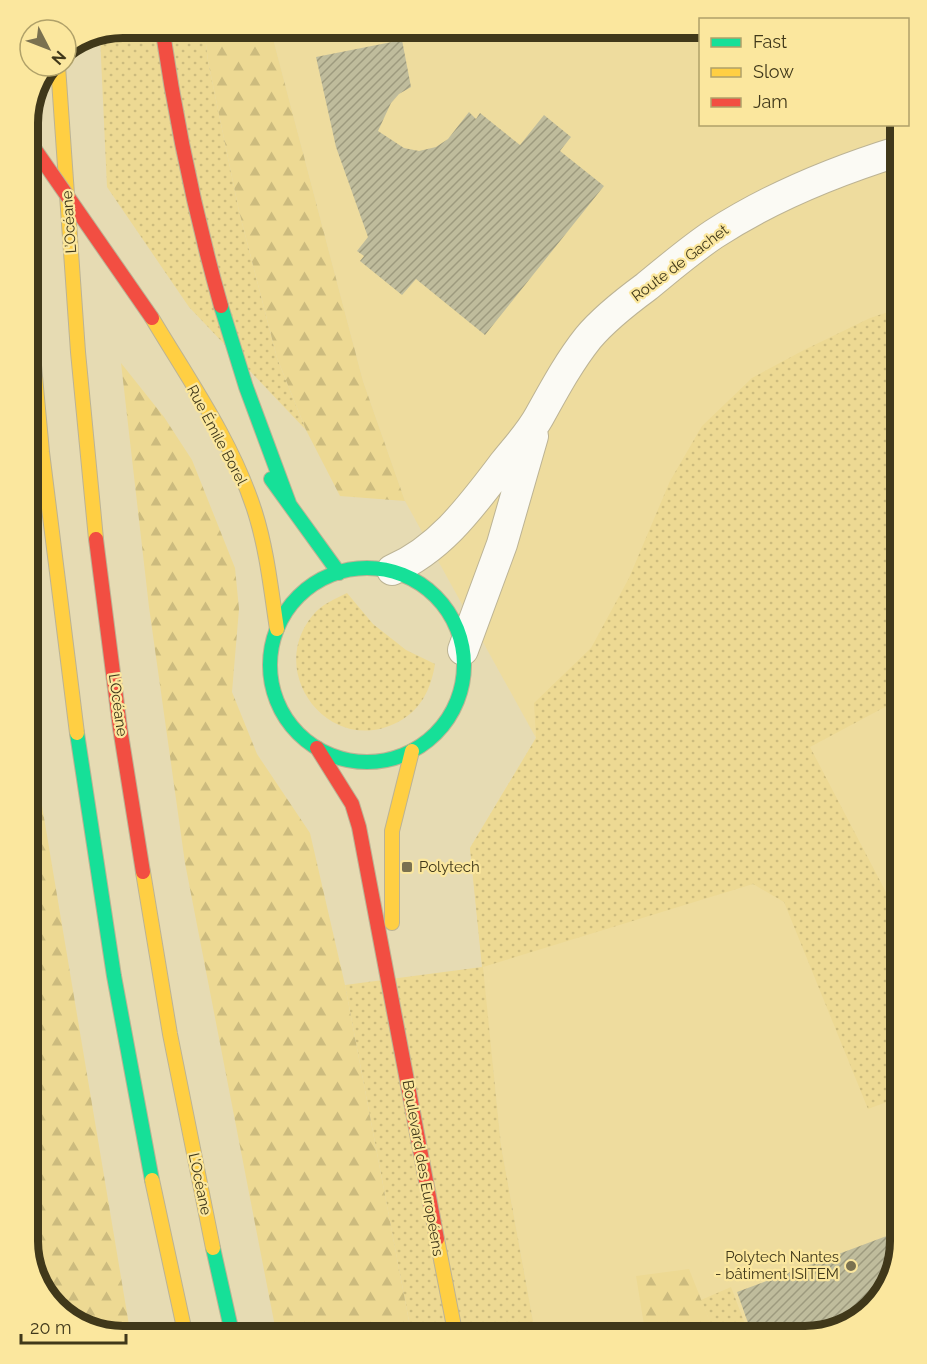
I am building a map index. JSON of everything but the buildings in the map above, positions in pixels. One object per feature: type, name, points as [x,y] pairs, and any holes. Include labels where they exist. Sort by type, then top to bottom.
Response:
[{"type":"main road","points":[[164,38],[185,165],[214,283],[257,423],[289,503]]},
{"type":"main road","name":"L’Océane","points":[[59,78],[80,383],[94,523],[114,677],[163,995],[188,1129],[231,1326]]},
{"type":"main road","name":"Rue Émile Borel","points":[[38,154],[152,318],[235,430]]},
{"type":"main road","name":"Rue Émile Borel","points":[[152,318],[223,439],[249,495],[265,548],[277,629]]},
{"type":"main road","points":[[38,403],[71,698],[101,902],[136,1098],[184,1326]]},
{"type":"main road","name":"Rue Émile Borel","points":[[262,466],[339,573]]},
{"type":"main road","points":[[376,568],[392,570],[418,582],[440,600],[455,623],[463,650],[463,681],[457,701],[447,720],[423,744],[394,758],[375,762],[355,761],[317,748],[292,725],[275,696],[271,680],[271,663],[277,629],[285,614],[301,594],[322,579],[339,573],[376,568]]},
{"type":"main road","name":"Boulevard des Européens","points":[[317,748],[352,804],[359,827],[454,1326]]},
{"type":"main road","name":"Boulevard des Européens","points":[[392,999],[392,831],[412,751]]},
{"type":"street","name":"Route de Gachet","points":[[392,570],[419,556],[438,542],[467,512],[539,417],[562,375],[589,336],[633,297],[715,234],[799,188],[845,168],[890,154]]},
{"type":"street","name":"Route de Gachet","points":[[463,650],[502,543],[539,417]]},
{"type":"shaded area","points":[[273,38],[699,38],[699,126],[890,126],[890,1241],[887,1263],[878,1284],[865,1302],[847,1315],[826,1324],[804,1327],[534,1327],[501,1145],[470,848],[536,738],[405,501],[363,381]]},
{"type":"green space","points":[[123,38],[205,38],[239,211],[277,358],[306,430],[189,307],[107,187],[100,41]]},
{"type":"green space","points":[[205,38],[273,38],[363,381],[405,501],[340,496],[306,430],[277,358],[239,211]]},
{"type":"green space","points":[[890,311],[890,704],[810,747],[890,900],[890,1101],[868,1109],[784,902],[753,884],[483,967],[501,1145],[534,1327],[410,1326],[345,985],[482,967],[470,848],[536,738],[534,703],[591,648],[629,578],[670,481],[702,426],[752,378],[870,318]]},
{"type":"green space","points":[[121,363],[164,417],[192,460],[235,568],[239,609],[232,692],[257,754],[310,833],[345,985],[410,1326],[275,1326],[185,863],[149,607]]},
{"type":"green space","points":[[347,593],[373,624],[406,650],[435,664],[428,690],[419,705],[398,722],[373,730],[350,729],[329,719],[312,704],[301,684],[296,661],[300,638],[313,615],[325,605]]},
{"type":"green space","points":[[38,782],[129,1326],[101,1324],[80,1315],[62,1302],[44,1274],[38,1252]]},
{"type":"green space","points":[[689,1269],[712,1327],[644,1327],[636,1276]]},
{"type":"green space","points":[[731,1287],[746,1327],[712,1327],[701,1300]]},
{"type":"traffic: fast","points":[[221,306],[246,387],[289,503]]},
{"type":"traffic: fast","points":[[271,479],[339,573]]},
{"type":"traffic: fast","points":[[367,568],[395,572],[413,580],[428,590],[442,604],[460,637],[464,665],[460,693],[452,711],[442,726],[428,740],[395,758],[367,762],[339,758],[321,750],[306,740],[292,726],[274,693],[270,665],[274,637],[282,619],[292,604],[306,590],[339,572],[367,568]]},
{"type":"traffic: fast","points":[[77,733],[114,976],[152,1180]]},
{"type":"traffic: fast","points":[[213,1248],[231,1326]]},
{"type":"traffic: slow","points":[[59,78],[78,352],[96,539]]},
{"type":"traffic: slow","points":[[152,318],[209,412],[246,486],[263,541],[277,629]]},
{"type":"traffic: slow","points":[[38,409],[77,733]]},
{"type":"traffic: slow","points":[[392,923],[392,831],[412,751]]},
{"type":"traffic: slow","points":[[143,872],[170,1034],[213,1248]]},
{"type":"traffic: slow","points":[[152,1180],[184,1326]]},
{"type":"traffic: slow","points":[[437,1239],[454,1326]]},
{"type":"traffic: jam","points":[[164,38],[187,168],[221,306]]},
{"type":"traffic: jam","points":[[38,154],[152,318]]},
{"type":"traffic: jam","points":[[96,539],[120,728],[143,872]]},
{"type":"traffic: jam","points":[[317,748],[352,804],[359,827],[437,1239]]},
{"type":"place","name":"Polytech","points":[[407,867]]},
{"type":"place","name":"Polytech Nantes - bâtiment ISITEM","points":[[851,1266]]}]
